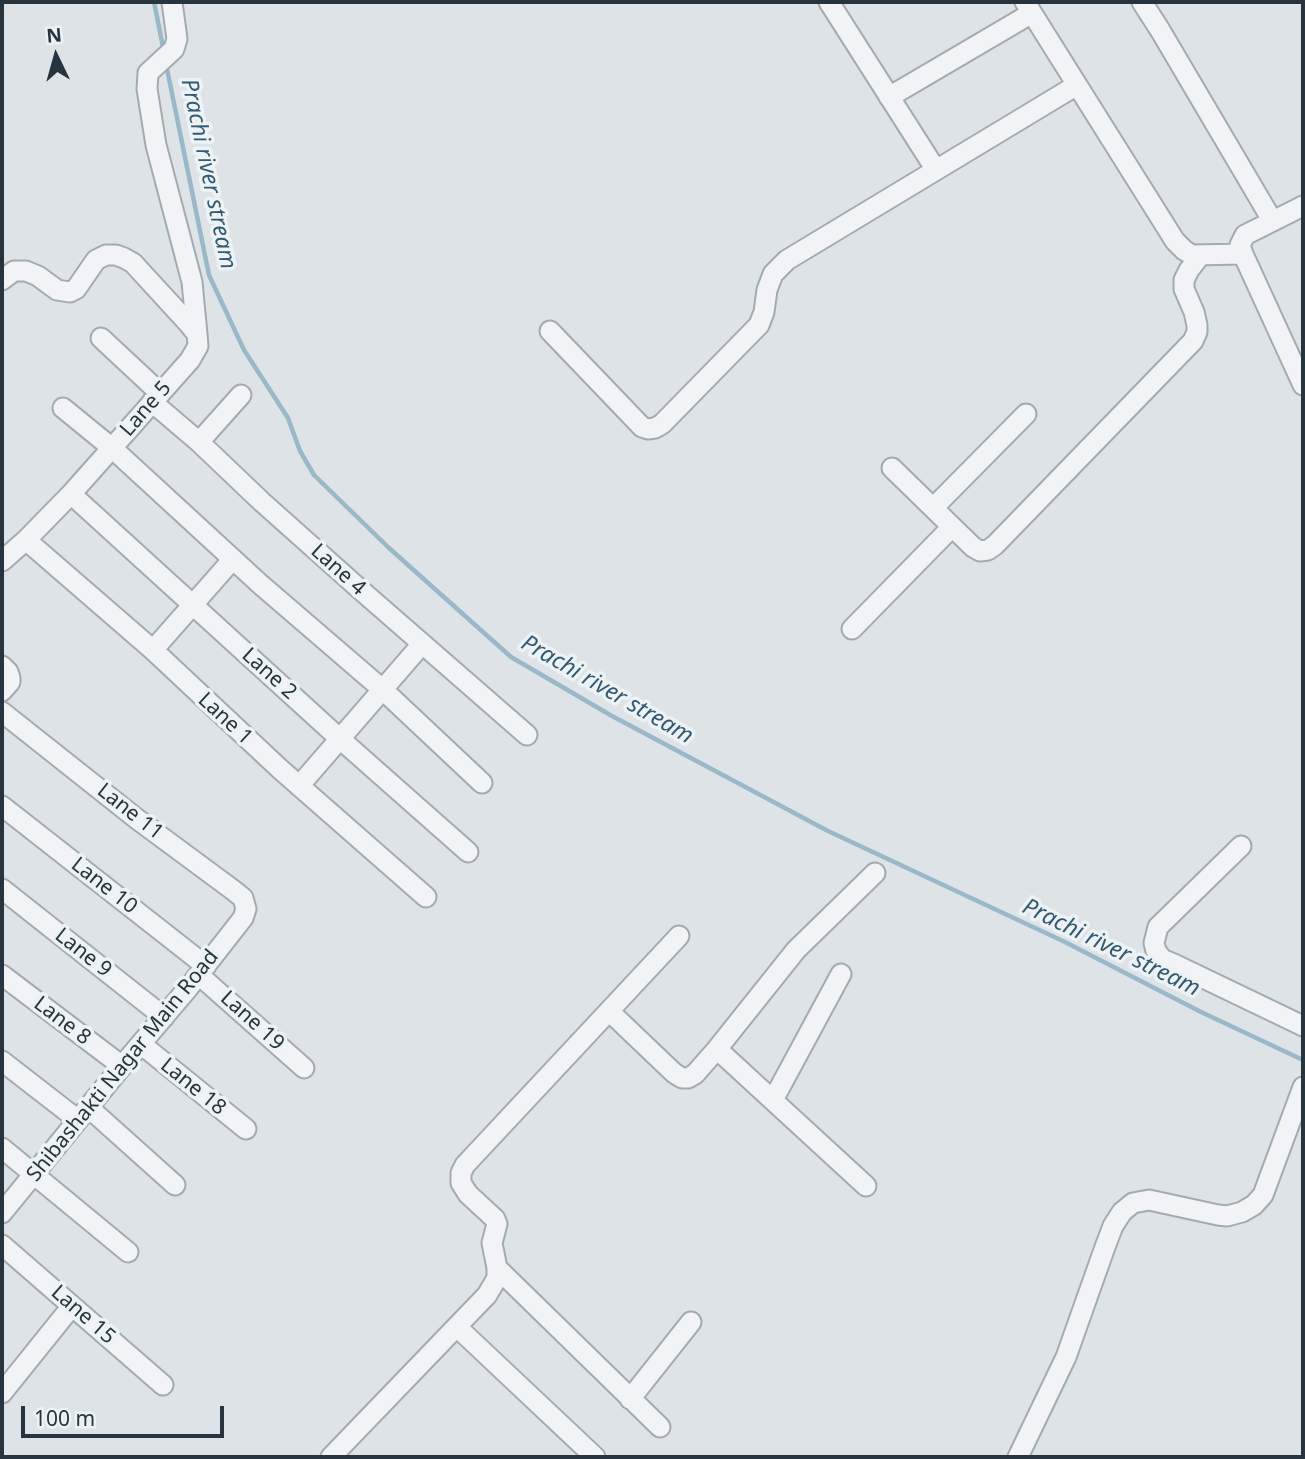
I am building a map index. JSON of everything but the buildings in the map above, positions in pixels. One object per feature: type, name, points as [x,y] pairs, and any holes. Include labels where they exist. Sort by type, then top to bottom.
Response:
[{"type":"street","points":[[172,2],[177,39],[174,49],[148,73],[147,89],[156,145],[192,282],[197,334]]},
{"type":"street","points":[[829,2],[936,170]]},
{"type":"street","points":[[1142,2],[1272,220]]},
{"type":"street","points":[[889,97],[1029,7],[1175,241],[1192,255],[1242,254]]},
{"type":"street","points":[[550,331],[642,427],[655,428],[759,325],[773,274],[787,260],[1077,85]]},
{"type":"street","points":[[1303,206],[1245,235],[1240,245],[1303,385]]},
{"type":"street","points":[[2,280],[14,271],[26,271],[57,290],[70,292],[76,289],[96,260],[106,255],[116,255],[133,264],[197,334]]},
{"type":"street","points":[[892,468],[973,547],[980,551],[988,550],[1193,341],[1197,325],[1184,289],[1184,281],[1200,256]]},
{"type":"street","name":"Lane 5","points":[[2,561],[71,494],[195,352],[198,346],[197,334]]},
{"type":"street","name":"Lane 4","points":[[102,338],[199,442],[262,502],[527,735]]},
{"type":"street","points":[[199,442],[241,395]]},
{"type":"street","points":[[63,408],[112,448],[233,559],[382,689],[482,783]]},
{"type":"street","points":[[933,508],[1026,414]]},
{"type":"street","name":"Lane 2","points":[[71,494],[468,852]]},
{"type":"street","points":[[852,629],[952,527]]},
{"type":"street","name":"Lane 1","points":[[26,540],[153,650],[299,786],[426,897]]},
{"type":"street","points":[[153,650],[233,559]]},
{"type":"street","points":[[299,786],[422,643]]},
{"type":"street","points":[[2,666],[8,673],[10,682],[2,691]]},
{"type":"street","name":"Lane 11","points":[[2,712],[137,819],[243,898],[246,908],[243,918]]},
{"type":"street","name":"Lane 10","points":[[2,806],[203,970]]},
{"type":"street","points":[[1241,846],[1158,927],[1154,943],[1156,951],[1162,958],[1303,1026]]},
{"type":"street","points":[[609,1011],[674,1073],[688,1078],[695,1074],[717,1049],[796,950],[875,873]]},
{"type":"street","name":"Lane 9","points":[[2,889],[164,1017]]},
{"type":"street","name":"Shibashakti Nagar Main Road","points":[[2,1213],[243,918]]},
{"type":"street","points":[[331,1457],[487,1295],[497,1278],[492,1243],[497,1224],[461,1183],[461,1173],[465,1165],[679,936]]},
{"type":"street","name":"Lane 19","points":[[203,970],[304,1068]]},
{"type":"street","points":[[773,1100],[841,974]]},
{"type":"street","name":"Lane 8","points":[[2,975],[122,1066]]},
{"type":"street","name":"Lane 18","points":[[141,1044],[246,1129]]},
{"type":"street","points":[[717,1049],[866,1186]]},
{"type":"street","points":[[2,1061],[83,1114],[175,1185]]},
{"type":"street","points":[[1018,1457],[1066,1357],[1113,1226],[1122,1212],[1133,1203],[1149,1200],[1227,1216],[1254,1205],[1263,1195],[1303,1087]]},
{"type":"street","points":[[2,1148],[128,1252]]},
{"type":"street","name":"Lane 15","points":[[2,1245],[163,1385]]},
{"type":"street","points":[[497,1268],[660,1427]]},
{"type":"street","points":[[2,1393],[8,1370],[72,1306]]},
{"type":"street","points":[[630,1399],[691,1322]]},
{"type":"street","points":[[457,1327],[595,1457]]},
{"type":"waterway","name":"Prachi river stream","points":[[154,2],[164,52]]},
{"type":"waterway","name":"Prachi river stream","points":[[166,64],[209,275],[244,350],[288,418],[300,451],[314,475],[389,548],[511,657],[612,716],[828,831],[1065,942],[1201,1012],[1303,1060]]}]
